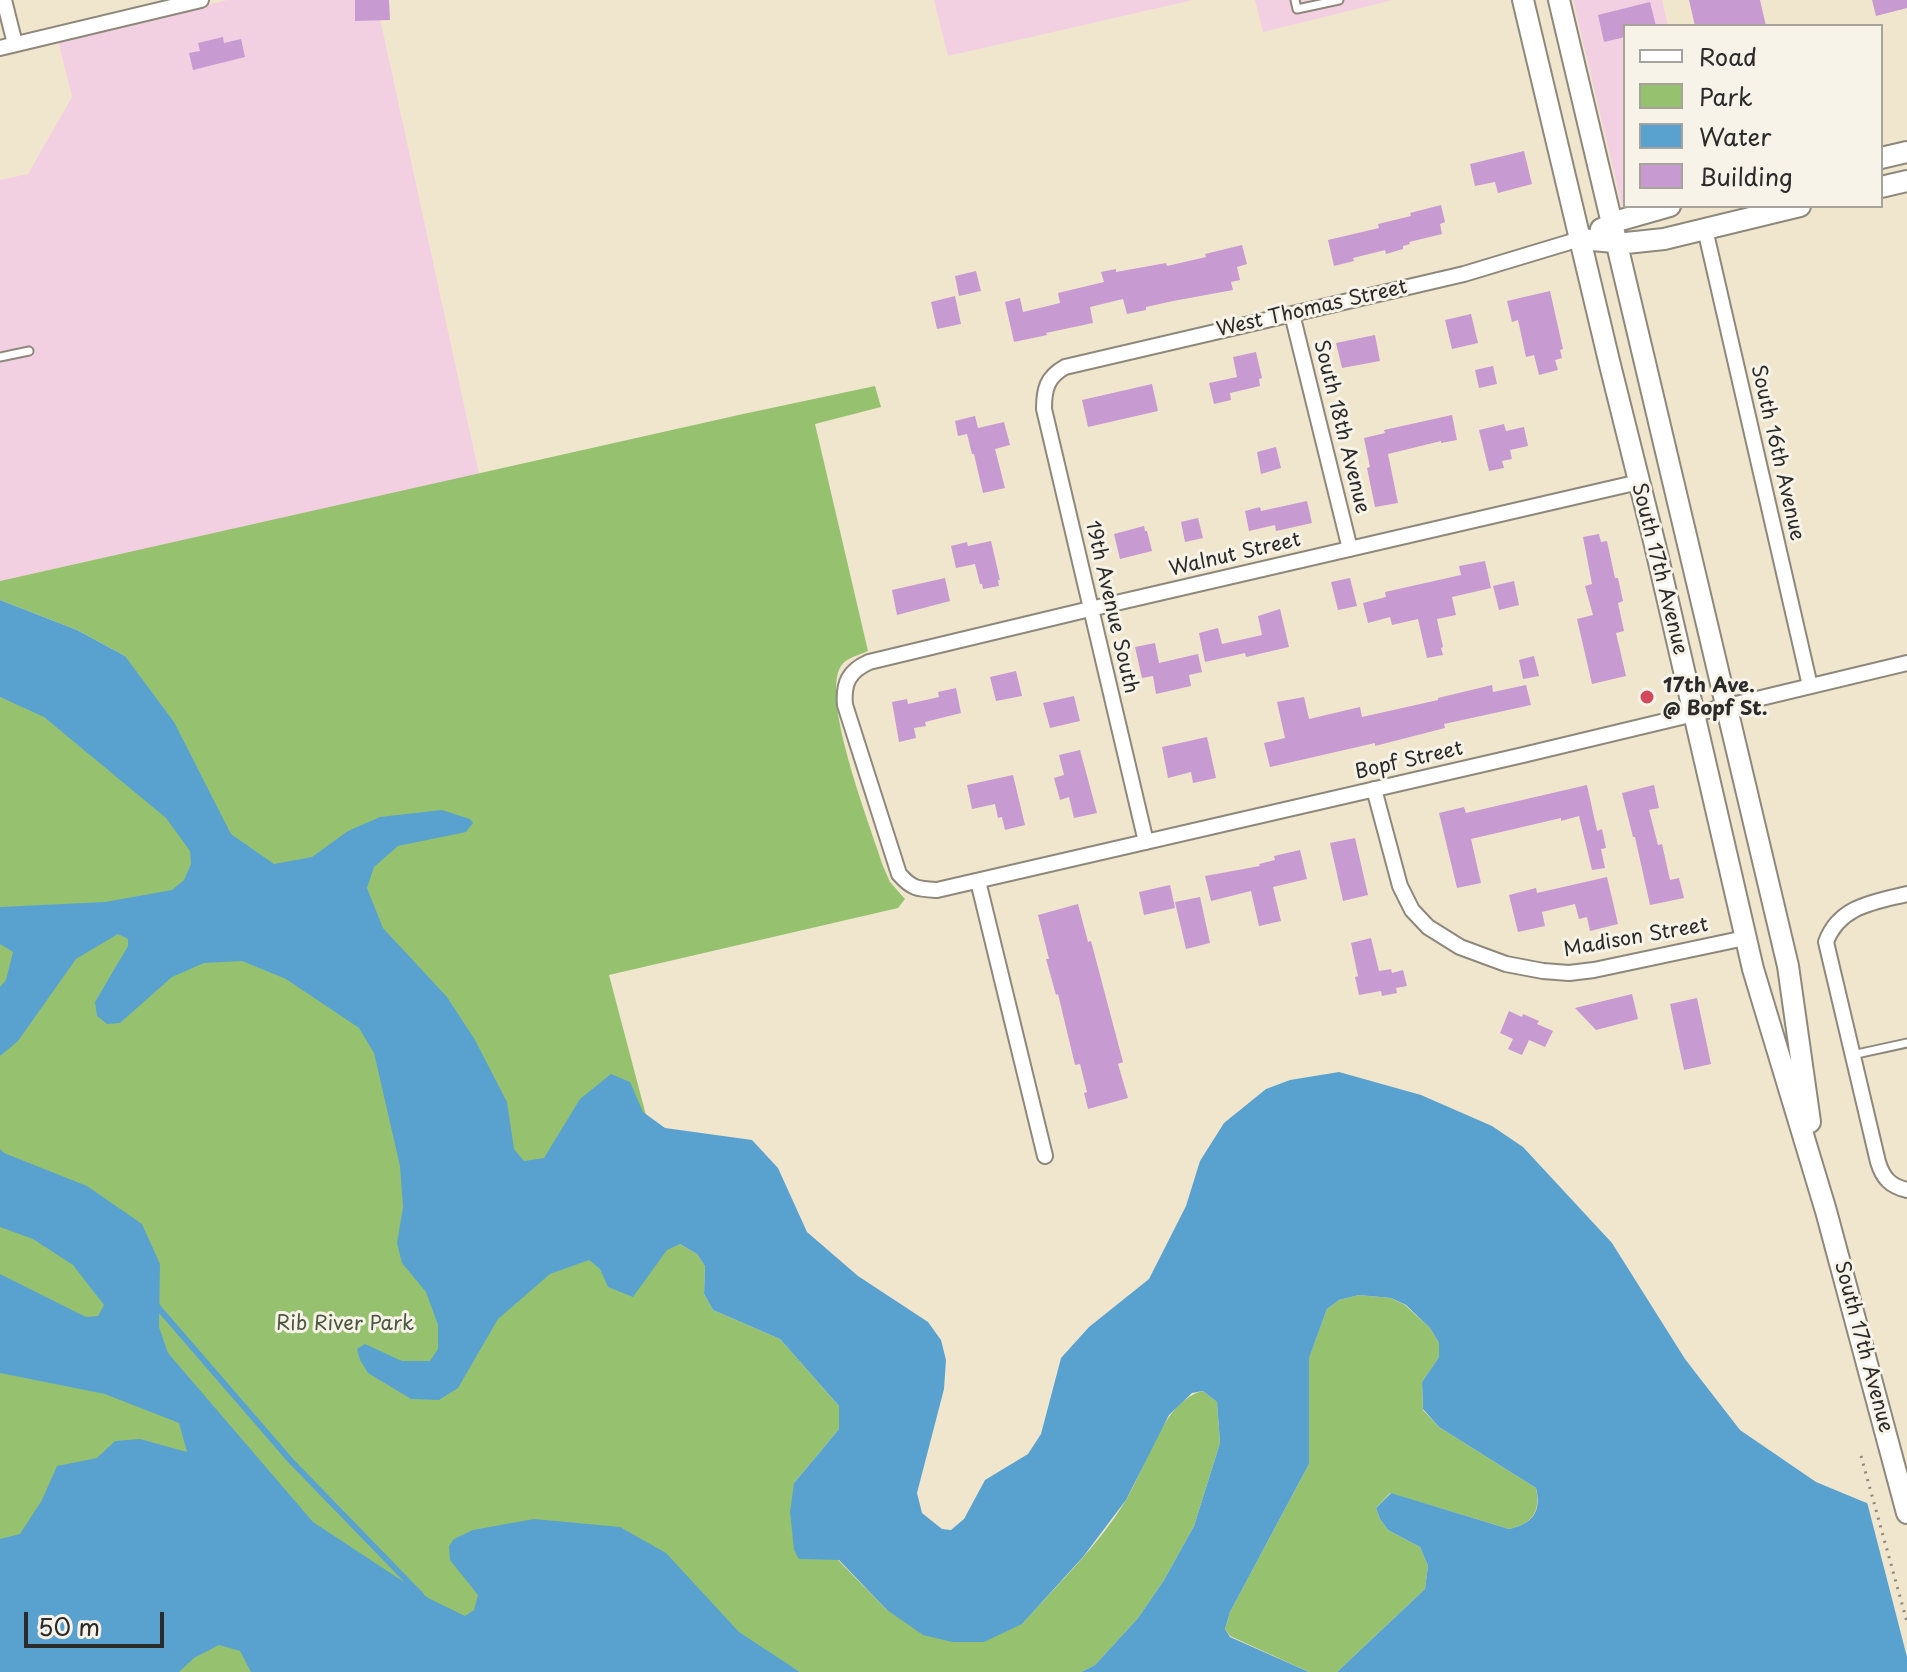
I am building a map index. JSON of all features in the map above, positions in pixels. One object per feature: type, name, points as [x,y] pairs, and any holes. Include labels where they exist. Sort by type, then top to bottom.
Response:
[{"type":"main road","name":"South 17th Avenue","points":[[1523,0],[1745,938],[1817,1181],[1907,1513]]},
{"type":"main road","name":"South 17th Avenue","points":[[1559,0],[1791,984],[1817,1181]]},
{"type":"main road","points":[[1883,158],[1907,152]]},
{"type":"main road","points":[[1883,187],[1907,181]]},
{"type":"main road","name":"West Thomas Street","points":[[1580,239],[1613,233],[1666,208]]},
{"type":"main road","name":"West Thomas Street","points":[[1613,233],[1656,240],[1792,208]]},
{"type":"street","points":[[4,0],[7,46],[201,0]]},
{"type":"street","name":"South 16th Avenue","points":[[1705,229],[1810,686]]},
{"type":"street","name":"West Thomas Street","points":[[1048,381],[1065,367],[1476,271],[1580,239]]},
{"type":"street","name":"South 18th Avenue","points":[[1292,314],[1350,549]]},
{"type":"street","name":"19th Avenue South","points":[[1048,381],[1044,392],[1044,409],[1146,842]]},
{"type":"street","name":"Walnut Street","points":[[918,889],[899,874],[845,705],[848,680],[857,668],[869,662],[1090,609],[1639,482]]},
{"type":"street","name":"Bopf Street","points":[[918,889],[937,890],[978,881],[1907,663]]},
{"type":"street","name":"Madison Street","points":[[1374,789],[1400,886],[1412,910],[1428,927],[1460,947],[1518,967],[1569,973],[1745,938]]},
{"type":"street","points":[[978,881],[1045,1156]]},
{"type":"street","points":[[1907,894],[1850,912],[1839,919],[1826,942],[1880,1168],[1886,1180],[1907,1190]]},
{"type":"lane","points":[[1295,0],[1297,9],[1339,0]]},
{"type":"lane","points":[[0,357],[29,351]]},
{"type":"lane","points":[[1852,1055],[1907,1043]]},
{"type":"path","points":[[1861,1456],[1907,1622]]},
{"type":"shaded area","points":[[227,0],[376,0],[479,474],[0,581],[0,180],[28,174],[72,97],[58,41]]},
{"type":"shaded area","points":[[934,0],[1193,0],[948,56]]},
{"type":"shaded area","points":[[1255,0],[1393,0],[1263,32]]},
{"type":"shaded area","points":[[1573,0],[1662,0],[1668,24],[1623,24],[1622,206]]},
{"type":"green space","name":"Rib River Park","points":[[875,386],[881,407],[815,424],[868,651],[841,666],[836,682],[842,734],[883,866],[890,882],[905,899],[898,908],[609,975],[680,1244],[697,1254],[705,1266],[704,1294],[713,1310],[780,1339],[839,1406],[839,1429],[794,1483],[838,1560],[887,1610],[1022,1624],[1115,1517],[1166,1421],[1189,1397],[1203,1391],[1217,1402],[1220,1443],[1194,1526],[1164,1580],[1138,1618],[1095,1665],[1081,1672],[800,1672],[792,1667],[770,1672],[0,1672],[0,697],[18,704],[125,656],[77,630],[0,600],[0,581]]},
{"type":"green space","points":[[1359,1295],[1391,1298],[1405,1305],[1430,1328],[1439,1343],[1439,1357],[1422,1382],[1423,1410],[1439,1427],[1536,1488],[1537,1504],[1529,1520],[1509,1529],[1390,1493],[1376,1508],[1380,1519],[1388,1530],[1420,1547],[1428,1566],[1425,1589],[1337,1672],[1309,1672],[1230,1636],[1225,1629],[1230,1612],[1309,1464],[1309,1357],[1327,1309],[1339,1300]]},
{"type":"water","points":[[0,600],[77,630],[125,656],[174,722],[231,834],[274,864],[312,857],[348,831],[380,817],[442,810],[470,819],[473,823],[466,832],[398,846],[374,867],[367,888],[383,928],[447,997],[475,1040],[507,1102],[514,1149],[524,1161],[544,1158],[580,1099],[611,1074],[630,1082],[643,1112],[665,1128],[752,1140],[778,1168],[807,1232],[858,1276],[928,1322],[941,1340],[946,1360],[944,1389],[917,1493],[922,1513],[942,1529],[951,1530],[964,1519],[985,1480],[1028,1454],[1041,1434],[1061,1358],[1089,1327],[1149,1279],[1186,1206],[1200,1161],[1224,1123],[1266,1089],[1290,1080],[1339,1072],[1421,1095],[1492,1126],[1523,1147],[1612,1243],[1685,1359],[1740,1430],[1816,1482],[1886,1511],[1907,1515],[1907,1672],[1337,1672],[1425,1589],[1428,1566],[1420,1547],[1388,1530],[1376,1508],[1391,1493],[1509,1529],[1529,1520],[1538,1504],[1536,1488],[1439,1427],[1423,1409],[1422,1382],[1439,1357],[1439,1343],[1430,1328],[1406,1305],[1391,1298],[1359,1295],[1339,1300],[1327,1309],[1309,1358],[1309,1464],[1230,1612],[1225,1629],[1230,1637],[1309,1672],[1081,1672],[1095,1665],[1138,1618],[1164,1580],[1194,1526],[1220,1443],[1217,1402],[1203,1391],[1192,1393],[1169,1415],[1126,1500],[1083,1557],[1022,1624],[984,1642],[952,1642],[923,1635],[887,1610],[839,1560],[799,1559],[794,1550],[790,1512],[794,1483],[839,1429],[839,1406],[780,1339],[713,1310],[704,1294],[705,1266],[697,1254],[680,1244],[667,1250],[633,1297],[608,1287],[600,1269],[589,1260],[550,1274],[498,1319],[458,1388],[439,1400],[411,1399],[368,1373],[357,1349],[365,1344],[402,1361],[430,1361],[438,1349],[438,1325],[426,1292],[402,1263],[397,1243],[403,1207],[400,1166],[374,1053],[359,1028],[286,979],[242,961],[204,963],[172,977],[120,1023],[107,1024],[97,1016],[95,1002],[128,946],[128,939],[118,934],[76,959],[18,1041],[0,1056],[0,987],[6,980],[13,952],[0,944],[0,907],[105,902],[172,890],[184,880],[191,864],[190,851],[166,818],[44,717],[0,697]]},
{"type":"water","points":[[0,1149],[87,1186],[142,1224],[160,1264],[159,1327],[168,1353],[313,1522],[430,1599],[465,1616],[474,1610],[478,1595],[450,1560],[449,1546],[454,1539],[473,1530],[534,1519],[620,1527],[666,1553],[739,1632],[800,1672],[251,1672],[240,1651],[219,1645],[194,1658],[179,1672],[0,1672],[0,1539],[20,1534],[42,1500],[57,1466],[97,1458],[115,1441],[140,1439],[187,1452],[179,1423],[105,1394],[0,1373],[0,1274],[86,1317],[98,1316],[104,1305],[73,1265],[33,1239],[0,1227]]},
{"type":"pier","points":[[1866,1498],[1907,1511],[1907,1657]]},
{"type":"building","points":[[355,0],[389,0],[390,20],[355,21]]},
{"type":"building","points":[[1689,0],[1760,0],[1766,24],[1695,24]]},
{"type":"building","points":[[1872,0],[1907,0],[1907,8],[1876,16]]},
{"type":"building","points":[[1650,2],[1656,24],[1623,24],[1623,37],[1604,42],[1598,15]]},
{"type":"building","points":[[223,37],[224,43],[241,39],[245,57],[193,70],[189,53],[200,51],[198,43]]},
{"type":"building","points":[[1524,151],[1532,184],[1498,193],[1495,182],[1475,186],[1470,164]]},
{"type":"building","points":[[1441,205],[1445,222],[1440,224],[1442,234],[1409,242],[1403,249],[1386,254],[1385,250],[1334,266],[1328,240],[1379,228],[1378,224]]},
{"type":"building","points":[[1242,245],[1247,264],[1237,267],[1240,280],[1231,282],[1233,290],[1146,307],[1146,310],[1127,314],[1123,299],[1090,307],[1093,323],[1014,342],[1005,302],[1020,298],[1023,312],[1060,303],[1058,293],[1104,282],[1101,272],[1166,263],[1167,266]]},
{"type":"building","points":[[976,271],[981,291],[959,296],[955,276]]},
{"type":"building","points":[[1550,291],[1563,349],[1560,350],[1562,358],[1555,360],[1558,370],[1539,375],[1534,355],[1526,357],[1518,320],[1512,322],[1507,301]]},
{"type":"building","points":[[955,296],[961,324],[937,329],[931,302]]},
{"type":"building","points":[[1471,314],[1478,343],[1452,349],[1445,320]]},
{"type":"building","points":[[1375,335],[1380,361],[1342,368],[1336,343]]},
{"type":"building","points":[[1256,352],[1262,378],[1259,379],[1260,386],[1230,393],[1231,400],[1214,404],[1209,383],[1237,377],[1233,357]]},
{"type":"building","points":[[1493,366],[1497,384],[1479,388],[1475,370]]},
{"type":"building","points":[[1152,384],[1158,411],[1088,427],[1082,400]]},
{"type":"building","points":[[1452,415],[1457,440],[1388,454],[1398,503],[1375,507],[1364,438],[1385,433],[1384,430]]},
{"type":"building","points":[[975,416],[978,428],[1004,422],[1010,445],[995,449],[1005,488],[983,493],[967,434],[958,436],[955,421]]},
{"type":"building","points":[[1504,424],[1506,431],[1524,427],[1528,446],[1510,450],[1512,459],[1502,461],[1504,468],[1489,471],[1479,430]]},
{"type":"building","points":[[1276,447],[1281,468],[1261,474],[1257,452]]},
{"type":"building","points":[[1307,501],[1312,523],[1276,531],[1275,525],[1249,531],[1245,511],[1260,507],[1261,511]]},
{"type":"building","points":[[1198,518],[1203,538],[1185,542],[1181,522]]},
{"type":"building","points":[[1144,526],[1152,551],[1120,559],[1114,534]]},
{"type":"building","points":[[1599,534],[1601,542],[1607,541],[1623,601],[1618,603],[1624,631],[1616,633],[1626,676],[1592,684],[1577,619],[1593,615],[1585,586],[1592,584],[1583,537]]},
{"type":"building","points":[[991,541],[999,586],[983,589],[975,564],[956,568],[951,546]]},
{"type":"building","points":[[1485,561],[1491,588],[1452,597],[1456,615],[1437,619],[1443,655],[1427,658],[1418,619],[1392,625],[1390,617],[1368,623],[1363,603],[1386,597],[1385,592],[1461,575],[1459,566]]},
{"type":"building","points":[[945,578],[950,601],[897,615],[892,590]]},
{"type":"building","points":[[1350,578],[1357,606],[1338,610],[1331,582]]},
{"type":"building","points":[[1514,581],[1519,605],[1499,610],[1493,586]]},
{"type":"building","points":[[1280,609],[1289,647],[1205,662],[1199,633],[1218,628],[1222,644],[1262,635],[1258,616]]},
{"type":"building","points":[[1155,643],[1159,663],[1198,654],[1202,672],[1189,675],[1191,686],[1156,694],[1153,676],[1142,678],[1135,647]]},
{"type":"building","points":[[1534,656],[1539,676],[1523,679],[1519,660]]},
{"type":"building","points":[[1016,671],[1022,696],[996,701],[990,677]]},
{"type":"building","points":[[1492,685],[1493,692],[1526,685],[1531,705],[1444,724],[1445,728],[1375,746],[1375,743],[1270,767],[1264,743],[1285,738],[1277,702],[1304,697],[1309,719],[1360,707],[1362,717]]},
{"type":"building","points":[[956,688],[961,713],[925,722],[926,726],[914,728],[916,738],[899,742],[892,702],[907,699],[908,704],[939,697],[938,692]]},
{"type":"building","points":[[1074,696],[1080,721],[1050,728],[1043,703]]},
{"type":"building","points":[[1207,737],[1216,778],[1193,783],[1191,772],[1168,778],[1162,747]]},
{"type":"building","points":[[1080,750],[1097,813],[1074,818],[1069,797],[1060,800],[1054,778],[1064,775],[1059,755]]},
{"type":"building","points":[[1013,775],[1025,825],[1005,830],[995,804],[972,809],[967,785]]},
{"type":"building","points":[[1587,785],[1597,831],[1602,829],[1606,848],[1601,849],[1605,868],[1592,870],[1579,816],[1561,821],[1561,818],[1471,839],[1481,883],[1457,888],[1439,813],[1464,807],[1466,813]]},
{"type":"building","points":[[1654,785],[1659,808],[1649,810],[1658,845],[1662,844],[1670,880],[1679,878],[1684,898],[1650,905],[1622,793]]},
{"type":"building","points":[[1355,838],[1368,895],[1343,901],[1330,843]]},
{"type":"building","points":[[1300,850],[1307,879],[1273,887],[1281,921],[1259,926],[1251,891],[1211,901],[1205,876],[1260,866],[1275,860],[1274,856]]},
{"type":"building","points":[[1607,877],[1618,924],[1590,931],[1587,917],[1579,919],[1575,904],[1542,912],[1545,926],[1518,932],[1509,895],[1536,888],[1537,893]]},
{"type":"building","points":[[1170,885],[1175,908],[1144,915],[1139,892]]},
{"type":"building","points":[[1200,897],[1210,943],[1186,949],[1175,902]]},
{"type":"building","points":[[1078,904],[1123,1062],[1118,1064],[1128,1098],[1088,1109],[1080,1064],[1075,1065],[1046,959],[1049,959],[1038,915]]},
{"type":"building","points":[[1371,938],[1379,971],[1391,969],[1392,973],[1403,970],[1407,986],[1396,988],[1397,993],[1382,996],[1381,991],[1359,995],[1351,943]]},
{"type":"building","points":[[1632,994],[1638,1019],[1596,1030],[1575,1008]]},
{"type":"building","points":[[1697,998],[1711,1064],[1684,1070],[1670,1004]]},
{"type":"building","points":[[1509,1011],[1539,1021],[1537,1024],[1553,1031],[1545,1047],[1529,1040],[1522,1055],[1508,1049],[1513,1039],[1500,1033]]},
{"type":"waterway","points":[[156,1305],[291,1461],[421,1595]]},
{"type":"place","name":"17th Ave. @ Bopf St.","points":[[1647,697]]}]
